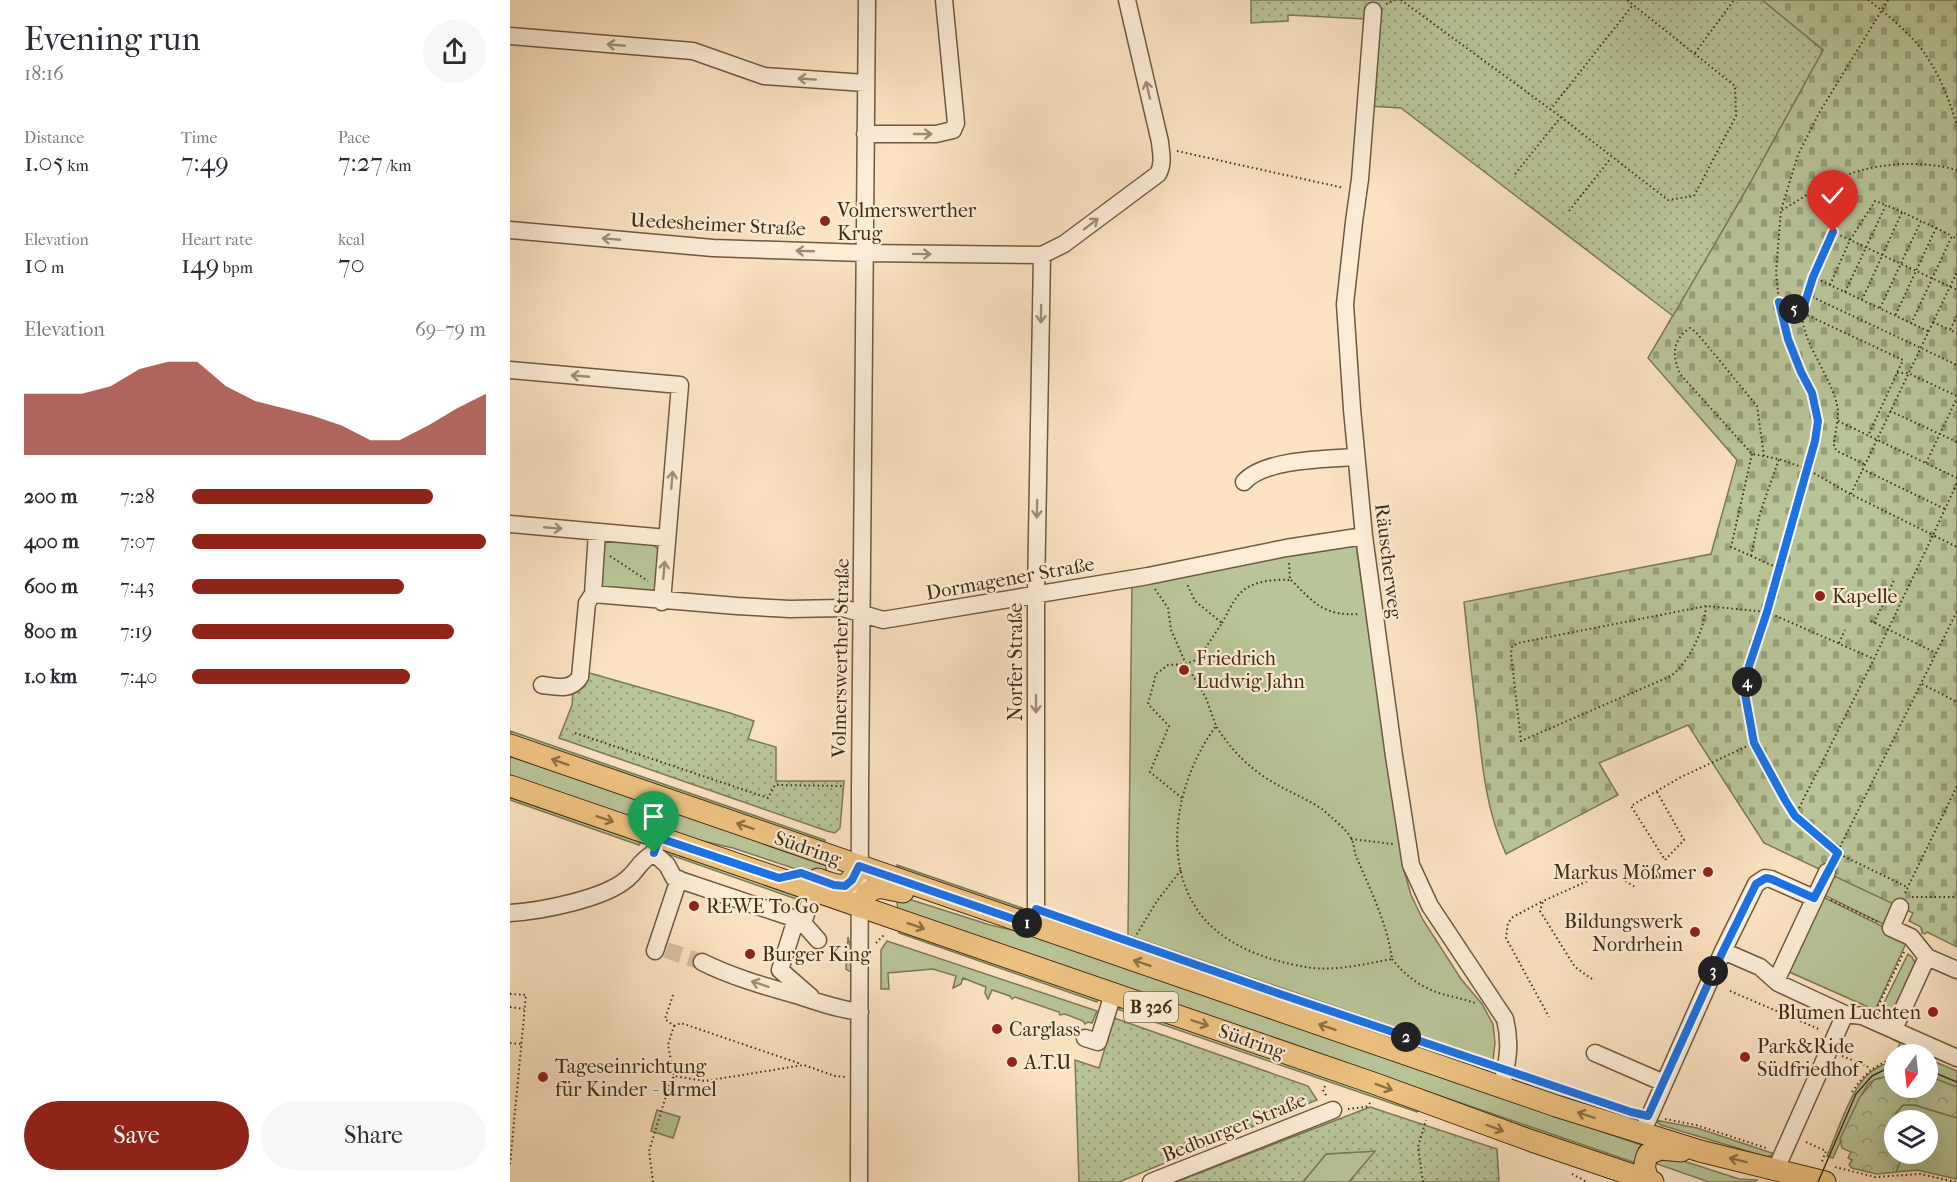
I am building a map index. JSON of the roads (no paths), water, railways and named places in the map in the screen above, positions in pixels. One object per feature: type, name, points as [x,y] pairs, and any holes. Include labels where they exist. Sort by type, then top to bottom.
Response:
[{"type":"main road","name":"Südring","points":[[510,745],[1501,1087],[1645,1124],[1700,1150],[1775,1168],[1826,1170]]},
{"type":"main road","name":"Südring","points":[[510,786],[656,845],[779,878],[1387,1088],[1651,1182]]},
{"type":"main road","name":"B 326","points":[[779,878],[801,873],[834,885],[845,886],[852,880],[859,866]]},
{"type":"main road","name":"B 326","points":[[860,907],[867,892],[878,886],[912,895],[930,891]]},
{"type":"main road","points":[[1651,1182],[1644,1170],[1644,1162],[1648,1154],[1660,1149],[1700,1150]]},
{"type":"street","name":"Volmerswerther Straße","points":[[859,1182],[859,866],[867,0]]},
{"type":"street","points":[[865,134],[936,134],[953,130],[956,123],[944,0]]},
{"type":"street","name":"Uedesheimer Straße","points":[[510,230],[712,248],[1042,255],[1064,244],[1158,174],[1162,160],[1161,147],[1126,0]]},
{"type":"street","name":"Räuscherweg","points":[[1373,11],[1359,191],[1345,304],[1364,536],[1411,865],[1430,906],[1505,1019],[1509,1056],[1501,1087]]},
{"type":"street","points":[[510,36],[693,51],[764,76],[865,83]]},
{"type":"street","name":"Norfer Straße","points":[[1031,925],[1036,909],[1036,594],[1042,255]]},
{"type":"street","points":[[510,370],[680,385],[662,596]]},
{"type":"street","points":[[1244,482],[1258,470],[1274,466],[1356,457]]},
{"type":"street","points":[[510,524],[596,540],[667,538]]},
{"type":"street","name":"Dormagener Straße","points":[[593,594],[662,596],[790,609],[843,608],[884,620],[1148,576],[1286,548],[1364,536]]},
{"type":"street","points":[[542,686],[567,687],[578,681],[581,672],[587,603],[593,594],[596,540]]},
{"type":"street","points":[[510,913],[531,912],[609,891],[627,879],[656,845],[674,878],[800,921],[818,940]]},
{"type":"street","points":[[1776,981],[1827,872]]},
{"type":"street","points":[[1645,1124],[1751,892],[1760,880],[1766,878],[1816,895]]},
{"type":"street","points":[[659,949],[679,879]]},
{"type":"street","points":[[814,890],[780,970],[840,1009],[860,1012]]},
{"type":"street","points":[[1900,907],[1891,928],[1911,937],[1927,957],[1957,970]]},
{"type":"street","points":[[1723,951],[1760,967],[1776,981],[1845,1014],[1862,1016],[1957,1058]]},
{"type":"street","points":[[1894,1029],[1927,957]]},
{"type":"street","points":[[702,962],[729,974],[817,995]]},
{"type":"street","points":[[1085,1038],[1098,1042],[1113,994]]},
{"type":"street","points":[[1775,1168],[1845,1014]]},
{"type":"street","points":[[1595,1053],[1664,1083]]},
{"type":"street","name":"Bedburger Straße","points":[[1151,1182],[1333,1110]]},
{"type":"tunnel","points":[[666,950],[702,962]]},
{"type":"tram line","points":[[1818,1182],[1856,1094],[1872,1076],[1884,1070]]},
{"type":"tram line","points":[[1938,1074],[1957,1082]]},
{"type":"place","name":"Volmerswerther Krug","points":[[825,221]]},
{"type":"place","name":"Kapelle","points":[[1820,596]]},
{"type":"place","name":"Friedrich Ludwig Jahn","points":[[1184,670]]},
{"type":"place","name":"Markus Mößmer","points":[[1708,872]]},
{"type":"place","name":"REWE To Go","points":[[694,906]]},
{"type":"place","name":"Bildungswerk Nordrhein","points":[[1695,932]]},
{"type":"place","name":"Burger King","points":[[750,954]]},
{"type":"place","name":"Blumen Luchten","points":[[1933,1012]]},
{"type":"place","name":"Carglass","points":[[997,1029]]},
{"type":"place","name":"Park&Ride Südfriedhof","points":[[1745,1057]]},
{"type":"place","name":"A.T.U","points":[[1012,1062]]},
{"type":"place","name":"Tageseinrichtung für Kinder - Urmel","points":[[543,1077]]}]
